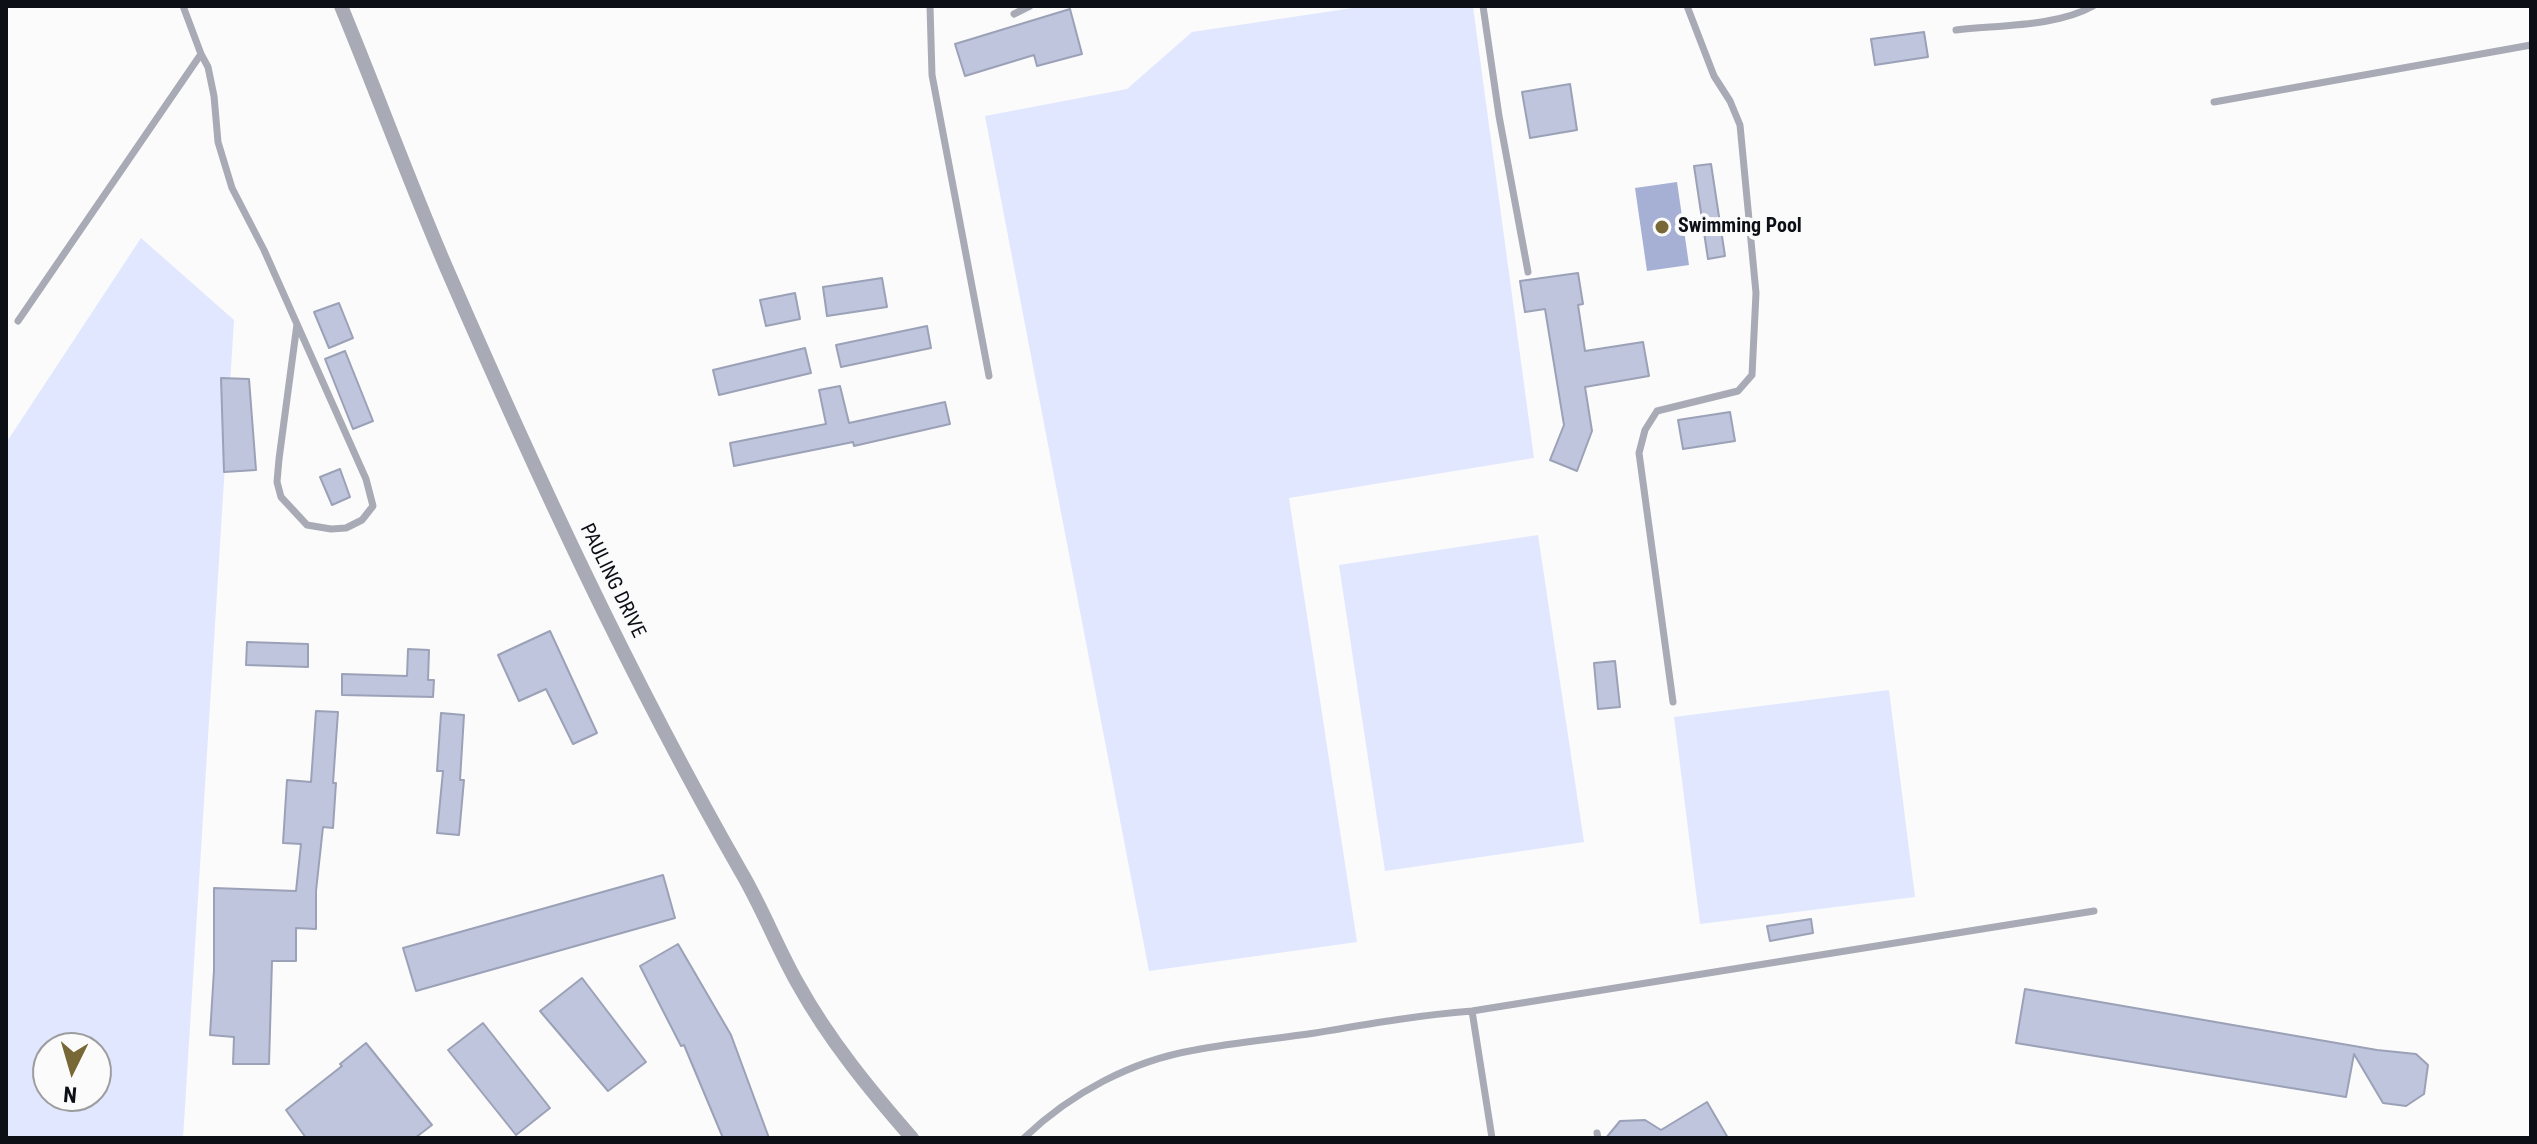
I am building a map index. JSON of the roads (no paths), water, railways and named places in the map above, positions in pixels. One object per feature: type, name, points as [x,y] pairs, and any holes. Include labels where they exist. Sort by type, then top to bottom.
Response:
[{"type":"street","name":"PAULING DRIVE","points":[[341,6],[445,266],[594,593],[798,984],[877,1098],[912,1138]]},
{"type":"lane","points":[[183,6],[208,67],[218,142],[232,188],[264,250],[297,324],[366,479],[373,506],[362,520],[346,528],[307,525],[281,497],[277,482],[297,324]]},
{"type":"lane","points":[[930,6],[932,75],[989,376]]},
{"type":"lane","points":[[1014,14],[1030,6]]},
{"type":"lane","points":[[1483,6],[1499,116],[1528,272]]},
{"type":"lane","points":[[1673,702],[1639,453],[1645,430],[1657,411],[1738,391],[1752,375],[1756,293],[1740,125],[1730,101],[1714,76],[1687,6]]},
{"type":"lane","points":[[1956,30],[2058,19],[2093,6]]},
{"type":"lane","points":[[2214,102],[2531,45]]},
{"type":"lane","points":[[18,321],[201,54]]},
{"type":"lane","points":[[1024,1138],[1065,1103],[1108,1078],[1180,1053],[1415,1015],[1472,1011],[2094,911]]},
{"type":"lane","points":[[1472,1011],[1492,1138]]},
{"type":"water","name":"Swimming Pool","points":[[1677,182],[1689,265],[1647,271],[1635,188]]},
{"type":"place","name":"Swimming Pool","points":[[1662,227]]}]
